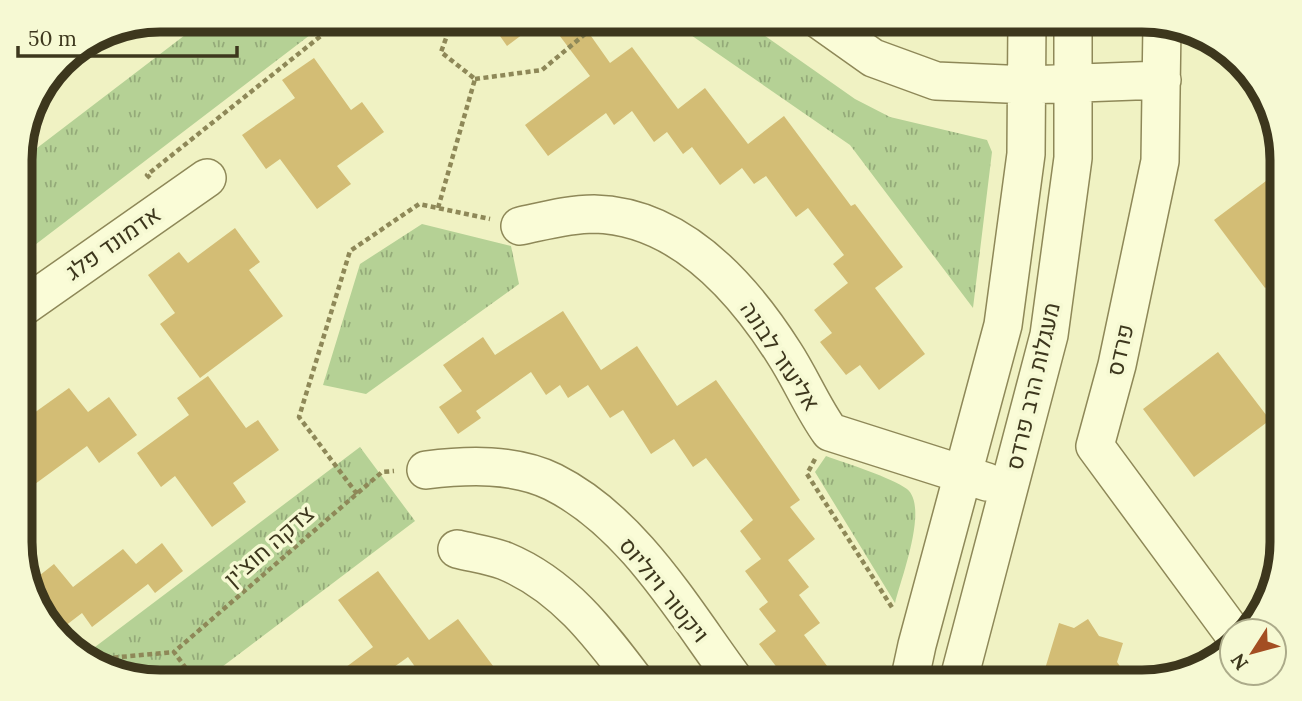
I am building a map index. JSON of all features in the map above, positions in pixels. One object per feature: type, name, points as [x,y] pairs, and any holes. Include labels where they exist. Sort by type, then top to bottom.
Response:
[{"type":"street","points":[[836,32],[873,58],[936,81],[1027,85],[1162,80]]},
{"type":"street","points":[[912,669],[1003,325],[1026,154],[1027,32]]},
{"type":"street","points":[[1073,32],[1074,84]]},
{"type":"street","name":"פרדס","points":[[1162,33],[1158,173],[1117,365],[1095,446],[1221,617]]},
{"type":"street","name":"מעגלות הרב פרדס","points":[[961,669],[1051,321],[1073,158],[1074,84]]},
{"type":"street","name":"אדמונד פלג","points":[[32,301],[207,178]]},
{"type":"street","name":"אליעזר לבונה","points":[[520,226],[593,214],[626,218],[663,232],[698,253],[729,280],[758,314],[830,432],[1009,488]]},
{"type":"street","name":"ויקטור ויוליוס","points":[[426,470],[467,465],[508,469],[552,481],[595,509],[641,555],[727,669]]},
{"type":"street","points":[[457,549],[503,560],[537,576],[557,591],[602,636],[627,670]]},
{"type":"path","points":[[170,203],[147,175],[326,32]]},
{"type":"path","points":[[448,32],[441,52],[475,79],[542,70],[587,32]]},
{"type":"path","points":[[438,208],[475,79]]},
{"type":"path","points":[[357,494],[299,417],[350,251],[419,204],[520,226]]},
{"type":"path","points":[[830,432],[807,474],[917,645]]},
{"type":"path","name":"צדקה חוצ'ין","points":[[174,652],[382,472],[426,470]]},
{"type":"path","points":[[108,658],[174,652],[187,670]]},
{"type":"green space","points":[[189,32],[314,32],[32,247],[32,152]]},
{"type":"green space","points":[[686,32],[760,32],[855,99],[890,117],[987,140],[992,152],[973,308],[850,145]]},
{"type":"green space","points":[[422,224],[511,246],[519,284],[366,394],[323,385],[360,264]]},
{"type":"green space","points":[[360,447],[415,521],[218,670],[142,668],[118,663],[91,650]]},
{"type":"green space","points":[[826,456],[891,480],[907,489],[913,498],[915,511],[912,543],[895,603],[815,472]]},
{"type":"building","points":[[497,32],[526,32],[507,46]]},
{"type":"building","points":[[557,32],[588,32],[610,63],[632,47],[678,109],[705,88],[748,144],[784,116],[851,206],[855,204],[903,267],[875,288],[925,354],[879,390],[860,365],[846,375],[820,342],[832,333],[814,310],[848,283],[833,264],[844,255],[808,208],[796,217],[766,176],[754,184],[742,168],[720,185],[692,147],[683,154],[667,132],[654,142],[632,111],[614,125],[606,113],[548,156],[525,125],[590,76]]},
{"type":"building","points":[[314,58],[351,110],[362,102],[384,132],[337,166],[351,184],[317,209],[280,159],[266,169],[242,135],[295,98],[282,80]]},
{"type":"building","points":[[1270,178],[1270,284],[1265,288],[1214,220]]},
{"type":"building","points":[[235,228],[260,262],[249,270],[283,316],[200,378],[160,324],[175,313],[148,275],[179,252],[188,263]]},
{"type":"building","points":[[563,311],[601,370],[637,346],[677,406],[716,380],[800,500],[790,507],[815,539],[788,560],[809,587],[799,595],[820,623],[804,635],[830,669],[778,669],[759,644],[776,631],[759,609],[768,602],[745,571],[761,559],[740,531],[753,520],[706,458],[693,467],[674,439],[651,454],[623,410],[610,418],[588,385],[568,398],[560,385],[546,395],[531,372],[476,411],[481,418],[458,434],[439,407],[462,391],[443,365],[483,337],[495,355]]},
{"type":"building","points":[[1218,352],[1270,420],[1194,477],[1143,409]]},
{"type":"building","points":[[208,376],[246,428],[258,420],[279,450],[233,483],[246,502],[212,527],[175,476],[161,487],[137,453],[189,415],[177,398]]},
{"type":"building","points":[[69,388],[88,412],[109,397],[137,435],[99,463],[87,446],[32,486],[32,414]]},
{"type":"building","points":[[162,543],[183,571],[155,593],[148,584],[92,627],[82,613],[64,627],[49,606],[37,578],[54,564],[73,587],[123,549],[136,564]]},
{"type":"building","points":[[378,571],[429,640],[458,619],[496,670],[417,670],[408,657],[390,670],[342,670],[373,647],[338,600]]},
{"type":"building","points":[[1088,619],[1099,636],[1123,643],[1117,662],[1122,669],[1045,669],[1059,623],[1074,628]]}]
